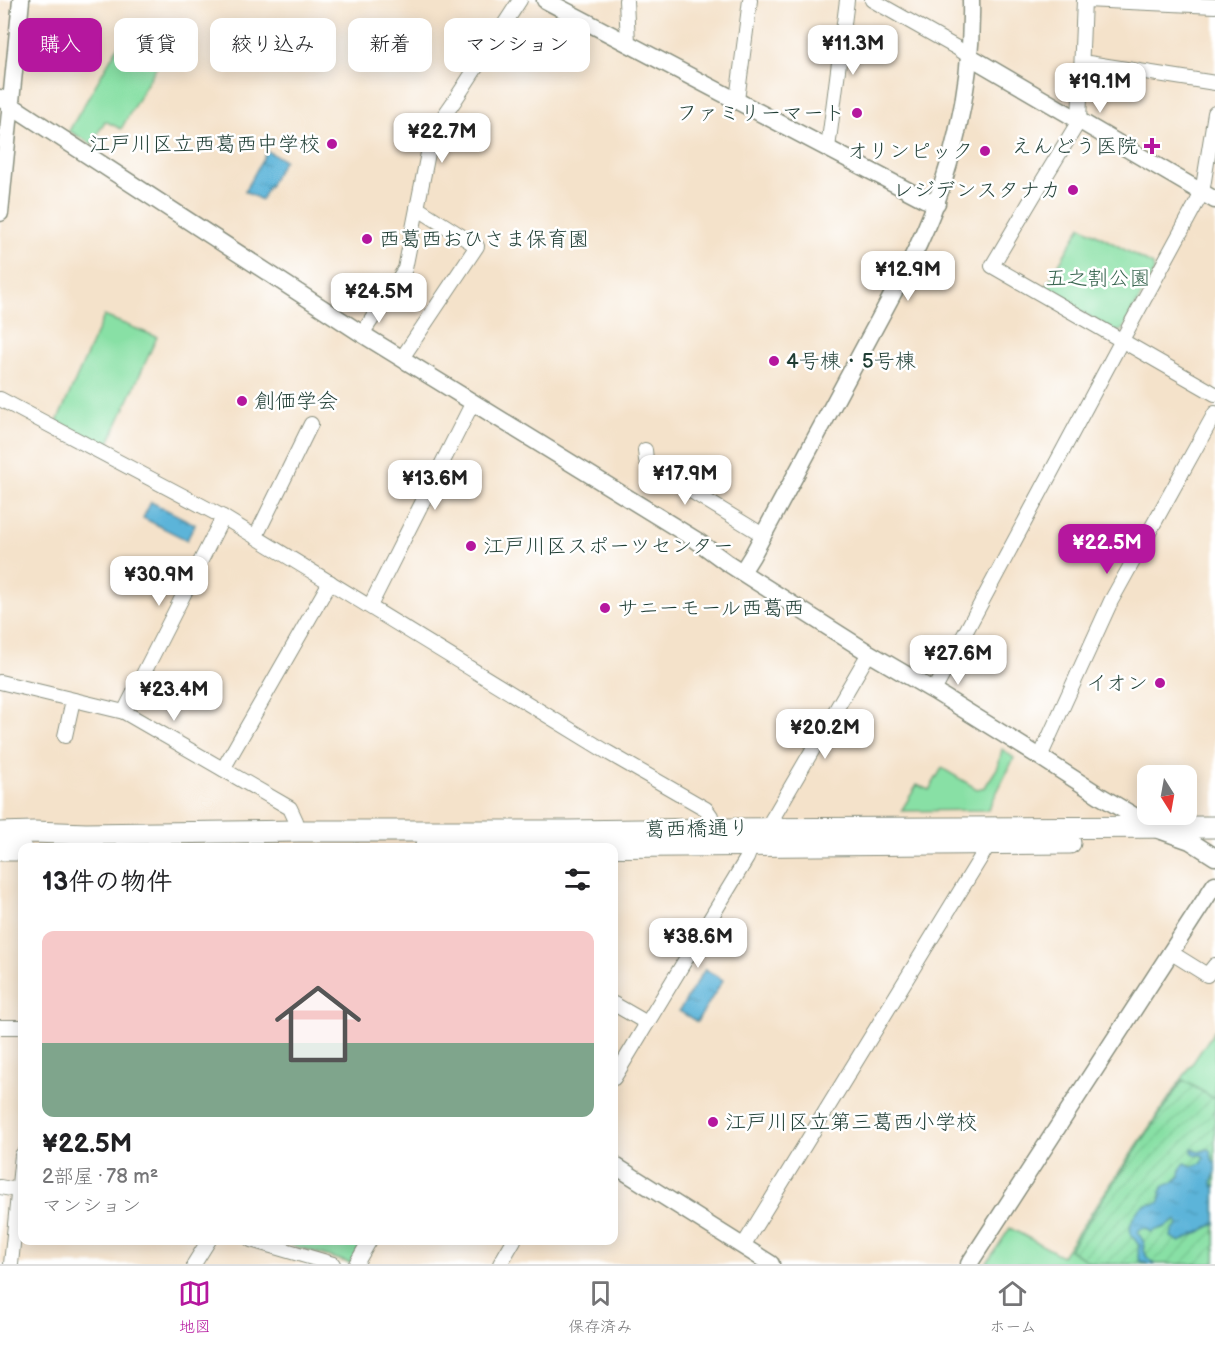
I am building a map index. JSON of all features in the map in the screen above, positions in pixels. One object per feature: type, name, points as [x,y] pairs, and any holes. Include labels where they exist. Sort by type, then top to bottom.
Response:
[{"type":"main road","name":"葛西橋通り","points":[[555,843],[712,837],[766,829],[1215,827]]},
{"type":"main road","name":"葛西橋通り","points":[[0,833],[569,831],[712,837],[752,845],[1215,841]]},
{"type":"main road","points":[[0,850],[18,850]]},
{"type":"street","points":[[0,213],[5,102],[21,0]]},
{"type":"street","points":[[362,334],[405,269],[432,133],[520,0]]},
{"type":"street","points":[[545,0],[924,199],[937,203]]},
{"type":"street","points":[[626,0],[628,43]]},
{"type":"street","points":[[737,100],[750,0]]},
{"type":"street","points":[[828,148],[847,0]]},
{"type":"street","points":[[872,0],[1209,197]]},
{"type":"street","points":[[742,572],[911,260],[937,203],[959,123],[969,56],[971,0]]},
{"type":"street","points":[[1215,6],[1178,2],[1085,0],[1079,122],[992,266],[1215,394]]},
{"type":"street","points":[[1082,62],[1215,83]]},
{"type":"street","points":[[5,102],[362,334],[696,540],[870,653],[1156,829],[1190,841],[1215,857]]},
{"type":"street","points":[[934,691],[1122,340],[1209,197],[1215,113]]},
{"type":"street","points":[[402,358],[477,246],[417,208]]},
{"type":"street","points":[[0,399],[223,517],[607,752],[706,809],[711,816],[712,837]]},
{"type":"street","points":[[370,606],[473,402]]},
{"type":"street","points":[[1040,757],[1111,601],[1215,413]]},
{"type":"street","points":[[255,536],[311,424]]},
{"type":"street","points":[[645,450],[646,460],[655,469],[763,536]]},
{"type":"street","points":[[124,712],[223,517]]},
{"type":"street","points":[[223,769],[330,582]]},
{"type":"street","points":[[618,1071],[747,858],[752,845],[766,829],[870,653]]},
{"type":"street","points":[[0,682],[124,712],[290,808],[298,831]]},
{"type":"street","points":[[65,736],[73,700]]},
{"type":"street","points":[[743,1246],[989,844]]},
{"type":"street","points":[[969,1264],[1215,884]]},
{"type":"street","points":[[1170,952],[1207,975],[1215,965]]},
{"type":"street","points":[[618,1006],[647,1023]]},
{"type":"street","points":[[0,1027],[18,1027]]},
{"type":"street","points":[[618,1168],[771,1264]]},
{"type":"street","points":[[0,1187],[18,1190]]},
{"type":"street","points":[[11,1264],[18,1213]]},
{"type":"street","points":[[194,1264],[206,1245]]},
{"type":"street","points":[[263,1245],[295,1259],[333,1264]]},
{"type":"street","points":[[356,1264],[367,1245]]},
{"type":"street","points":[[500,1264],[511,1245]]},
{"type":"green space","points":[[114,53],[114,72],[153,72],[121,129],[105,121],[92,144],[69,131]]},
{"type":"green space","name":"五之割公園","points":[[1081,226],[1153,265],[1154,271],[1123,330],[1116,332],[1044,290]]},
{"type":"green space","points":[[104,316],[157,337],[107,447],[57,422]]},
{"type":"green space","points":[[1002,749],[1014,758],[988,810],[901,811],[917,785],[929,790],[942,768],[977,789],[985,787],[998,767]]},
{"type":"green space","points":[[1215,1030],[1215,1264],[986,1264],[1010,1228],[1062,1256]]},
{"type":"green space","points":[[1183,1080],[1215,1099],[1215,1264],[1093,1264],[1069,1250]]},
{"type":"green space","points":[[291,1245],[361,1245],[350,1263]]},
{"type":"water","points":[[267,151],[284,160],[261,200],[245,191]]},
{"type":"water","points":[[151,502],[195,524],[187,540],[143,518]]},
{"type":"water","points":[[705,969],[723,980],[697,1022],[679,1011]]},
{"type":"water","points":[[1192,1148],[1199,1152],[1210,1150],[1215,1163],[1212,1182],[1215,1186],[1215,1224],[1180,1242],[1171,1237],[1172,1231],[1178,1226],[1177,1220],[1151,1232],[1147,1228],[1140,1229],[1138,1233],[1144,1243],[1147,1257],[1155,1264],[1140,1261],[1139,1246],[1130,1230],[1134,1217],[1142,1207],[1159,1202],[1160,1192],[1164,1186],[1180,1176],[1181,1168],[1185,1163],[1192,1166],[1202,1163],[1204,1158],[1202,1155],[1196,1155],[1192,1152]]},
{"type":"place","name":"ファミリーマート","points":[[857,113]]},
{"type":"place","name":"江戸川区立西葛西中学校","points":[[332,144]]},
{"type":"place","name":"えんどう医院","points":[[1152,146]]},
{"type":"place","name":"オリンピック","points":[[985,151]]},
{"type":"place","name":"レジデンスタナカ","points":[[1073,190]]},
{"type":"place","name":"西葛西おひさま保育園","points":[[367,239]]},
{"type":"place","name":"4号棟・5号棟","points":[[774,361]]},
{"type":"place","name":"創価学会","points":[[242,401]]},
{"type":"place","name":"江戸川区スポーツセンター","points":[[471,546]]},
{"type":"place","name":"サニーモール西葛西","points":[[605,608]]},
{"type":"place","name":"イオン","points":[[1160,683]]},
{"type":"place","name":"江戸川区立第三葛西小学校","points":[[713,1122]]}]
